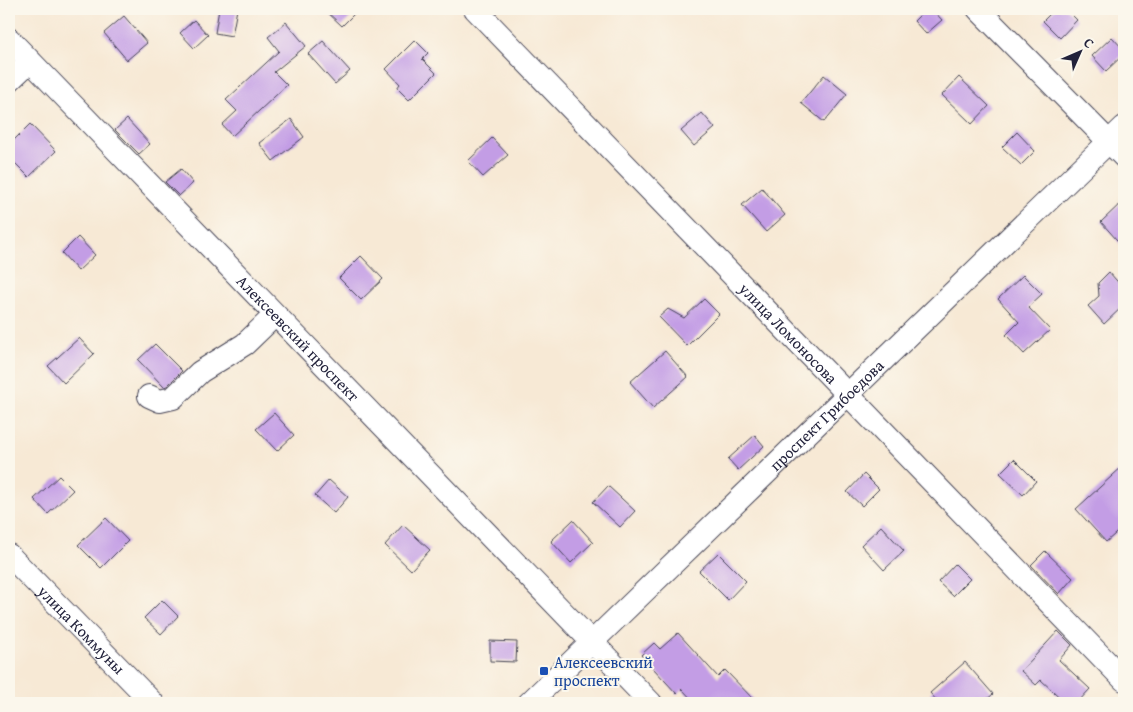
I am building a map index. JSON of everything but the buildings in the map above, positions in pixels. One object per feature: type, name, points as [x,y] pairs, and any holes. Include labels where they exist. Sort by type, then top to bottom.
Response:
[{"type":"street","name":"улица Ломоносова","points":[[475,9],[850,394],[1124,680]]},
{"type":"street","points":[[978,9],[1119,142]]},
{"type":"street","name":"Алексеевский проспект","points":[[9,39],[651,703]]},
{"type":"street","points":[[9,81],[30,60]]},
{"type":"street","name":"проспект Грибоедова","points":[[528,703],[850,394],[1119,142]]},
{"type":"street","points":[[149,396],[160,401],[173,398],[200,372],[245,344],[275,315]]},
{"type":"street","name":"улица Коммуны","points":[[9,555],[153,703]]},
{"type":"place","name":"Алексеевский проспект","points":[[544,671]]}]
